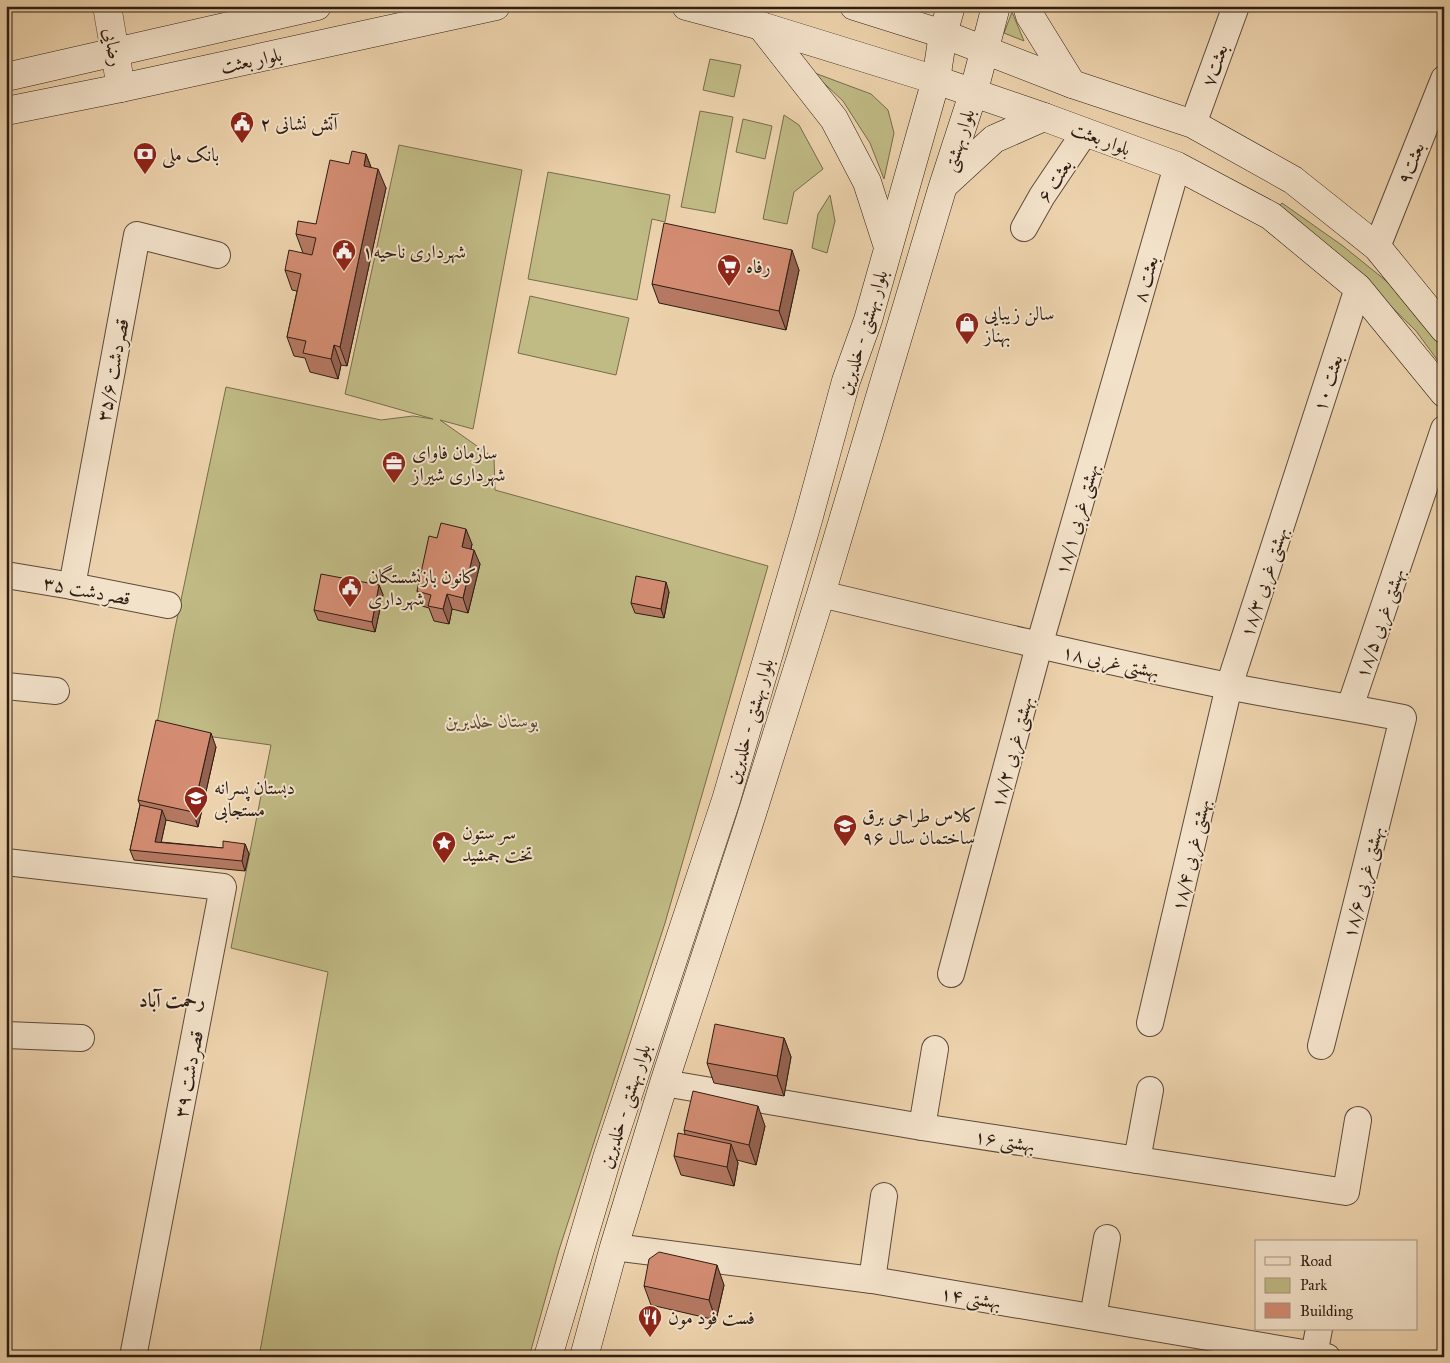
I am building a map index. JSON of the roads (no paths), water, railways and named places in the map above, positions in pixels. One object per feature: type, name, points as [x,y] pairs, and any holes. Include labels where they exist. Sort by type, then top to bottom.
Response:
[{"type":"main road","name":"رضایی","points":[[107,6],[121,88]]},
{"type":"main road","name":"بلوار بعثت","points":[[6,77],[317,6]]},
{"type":"main road","name":"بلوار بعثت","points":[[6,111],[121,88],[496,6]]},
{"type":"main road","name":"بلوار بعثت","points":[[686,6],[761,26],[936,80],[1177,166],[1271,216],[1358,288],[1444,392]]},
{"type":"main road","points":[[943,34],[951,6]]},
{"type":"main road","name":"بلوار بهشتی","points":[[943,186],[973,94],[996,6]]},
{"type":"main road","points":[[1027,6],[1030,16],[1072,84]]},
{"type":"main road","points":[[862,7],[943,34],[1072,84],[1193,124],[1293,180],[1377,247],[1444,329]]},
{"type":"main road","points":[[761,26],[834,119],[867,182],[888,247]]},
{"type":"main road","name":"بلوار بهشتی - خلدبرین","points":[[548,1357],[606,1158],[726,800],[808,520],[846,381],[868,320],[936,80],[943,34]]},
{"type":"main road","points":[[943,186],[994,139],[1044,117]]},
{"type":"main road","points":[[1264,213],[1286,176]]},
{"type":"main road","name":"بلوار بهشتی - خلدبرین","points":[[584,1357],[614,1247],[664,1083],[821,594],[943,186]]},
{"type":"main road","points":[[868,320],[899,328]]},
{"type":"street","name":"بعثت۷","points":[[1193,124],[1236,6]]},
{"type":"street","name":"بعثت۹","points":[[1377,247],[1444,79]]},
{"type":"street","name":"۶ بعثت","points":[[1024,228],[1042,196],[1085,132]]},
{"type":"street","name":"۸ بعثت","points":[[1112,392],[1177,166]]},
{"type":"street","name":"قصردشت ۳۵/۶","points":[[72,586],[137,235],[217,255]]},
{"type":"street","name":"۱۰ بعثت","points":[[1297,478],[1358,288]]},
{"type":"street","name":"بهشتی غربی ۱۸/۱","points":[[1039,646],[1112,392]]},
{"type":"street","name":"بهشتی غربی ۱۸/۵","points":[[1350,707],[1444,429]]},
{"type":"street","name":"بهشتی غربی ۱۸/۳","points":[[1230,686],[1297,478]]},
{"type":"street","name":"قصردشت ۳۵","points":[[6,575],[168,605]]},
{"type":"street","name":"بهشتی غربی ۱۸","points":[[821,594],[1039,646],[1230,686],[1403,718]]},
{"type":"street","name":"بهشتی غربی ۱۸/۲","points":[[951,974],[1039,646]]},
{"type":"street","points":[[6,686],[56,691]]},
{"type":"street","name":"بهشتی غربی ۱۸/۴","points":[[1150,1023],[1230,686]]},
{"type":"street","name":"بهشتی غربی ۱۸/۶","points":[[1321,1046],[1403,718]]},
{"type":"street","name":"قصردشت ۳۹","points":[[6,862],[223,887],[133,1357]]},
{"type":"street","points":[[6,1035],[80,1038]]},
{"type":"street","points":[[922,1127],[935,1049]]},
{"type":"street","name":"۱۶ بهشتی","points":[[664,1083],[922,1127],[1346,1192],[1358,1120]]},
{"type":"street","points":[[1137,1160],[1150,1090]]},
{"type":"street","points":[[872,1280],[884,1196]]},
{"type":"street","points":[[1094,1318],[1106,1238]]},
{"type":"street","name":"۱۴ بهشتی","points":[[614,1247],[872,1280],[1321,1356]]},
{"type":"street","points":[[1319,1330],[1321,1356]]},
{"type":"place","name":"آتش نشانی ۲","points":[[242,144]]},
{"type":"place","name":"بانک ملی","points":[[145,175]]},
{"type":"place","name":"شهرداری ناحیه۱","points":[[344,272]]},
{"type":"place","name":"رفاه","points":[[729,287]]},
{"type":"place","name":"سالن زیبایی بهناز","points":[[967,345]]},
{"type":"place","name":"سازمان فاوای شهرداری شیراز","points":[[394,484]]},
{"type":"place","name":"کانون بازنشستگان شهرداری","points":[[350,608]]},
{"type":"place","name":"دبستان پسرانه مستجابی","points":[[196,819]]},
{"type":"place","name":"کلاس طراحی برق ساختمان سال ۹۶","points":[[845,847]]},
{"type":"place","name":"سر ستون تخت جمشید","points":[[444,864]]},
{"type":"place","name":"فست فود مون","points":[[650,1338]]},
{"type":"district","name":"رحمت آباد","points":[[172,1000]]},
{"type":"park label","name":"بوستان خلدبرین","points":[[492,720]]}]
